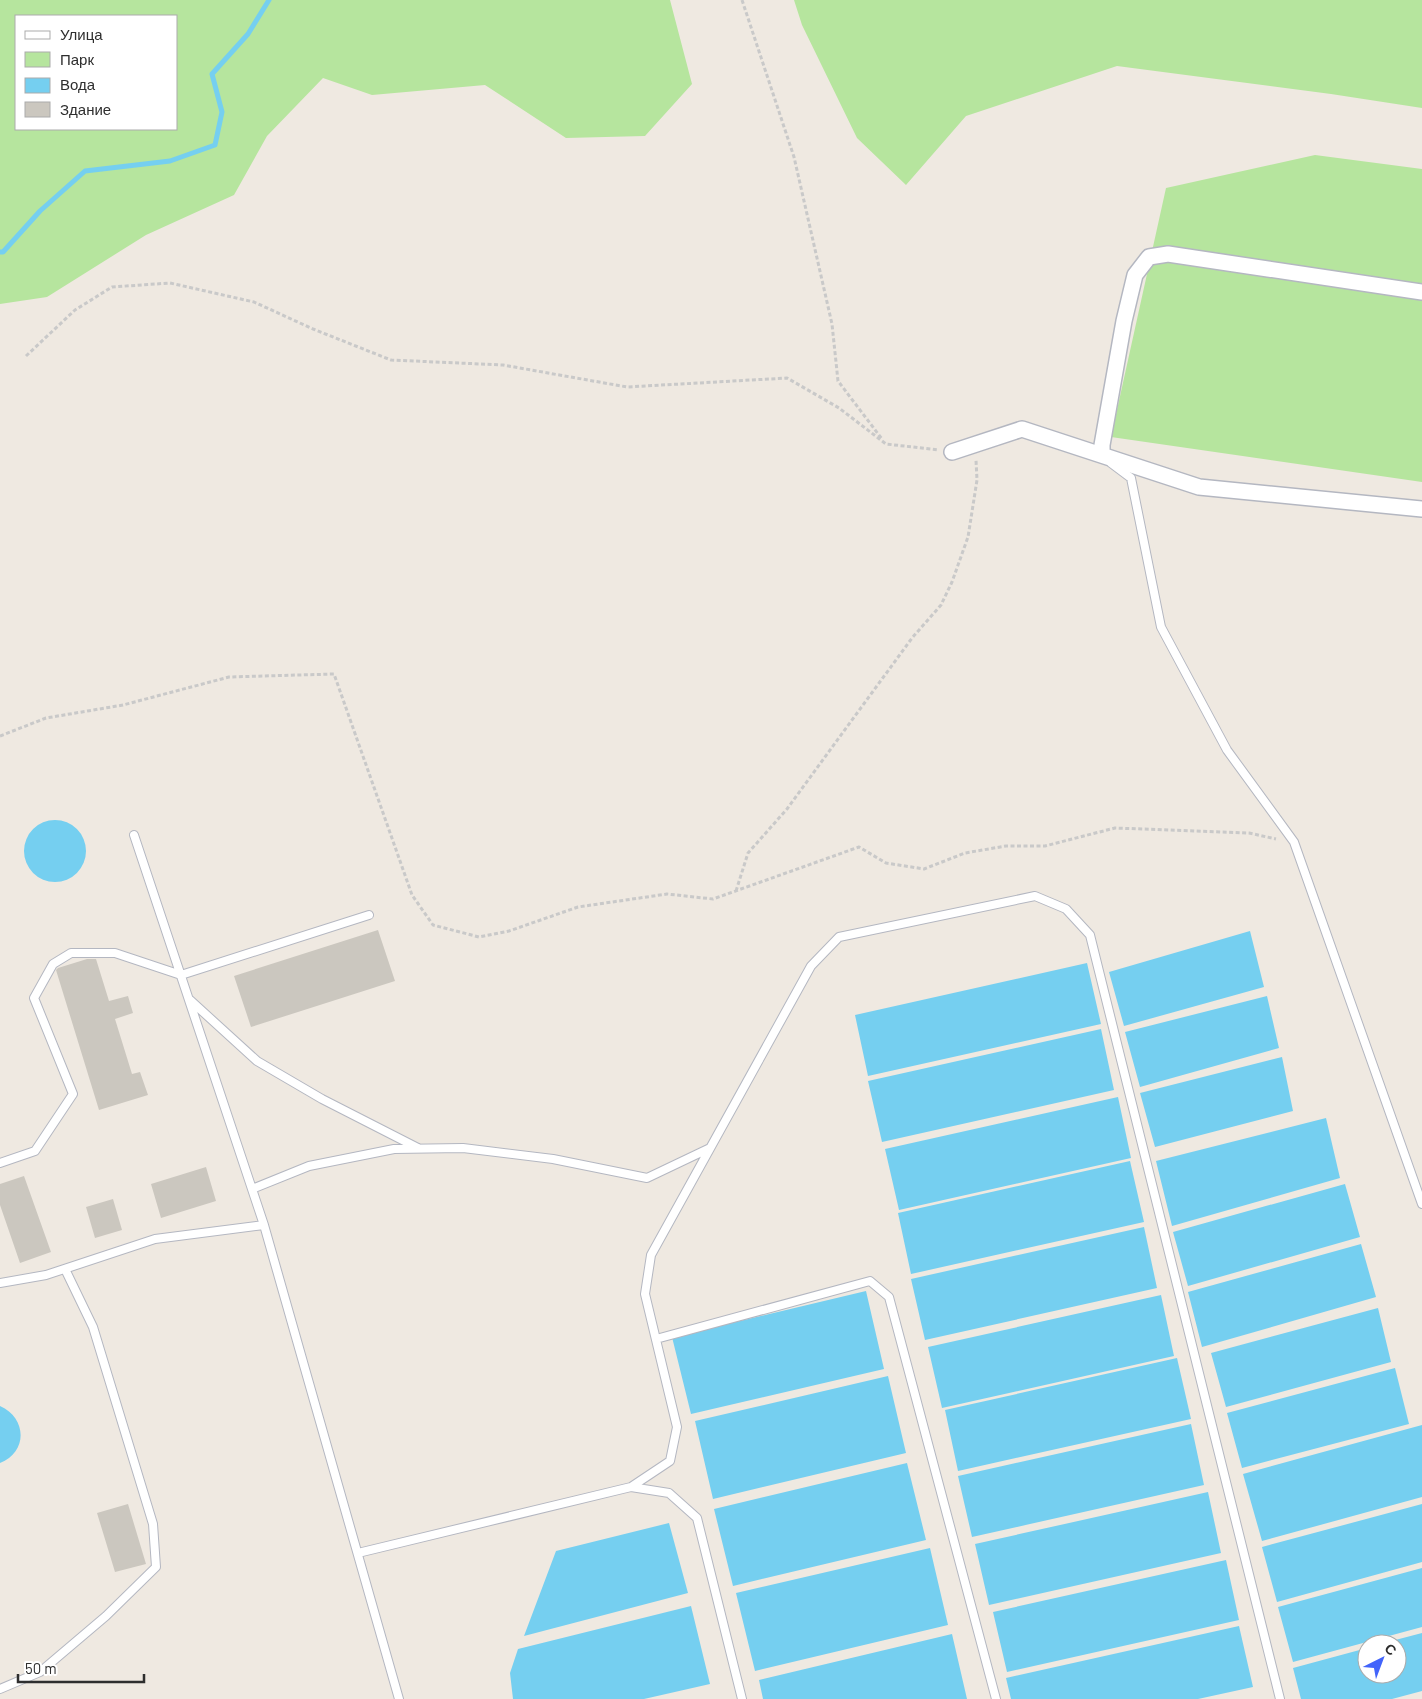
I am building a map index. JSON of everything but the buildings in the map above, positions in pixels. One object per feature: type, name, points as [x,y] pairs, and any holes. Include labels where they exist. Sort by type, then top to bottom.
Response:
[{"type":"street","points":[[1102,455],[1102,445],[1124,321],[1135,275],[1148,257],[1168,254],[1422,292]]},
{"type":"street","points":[[952,452],[1022,429],[1199,487],[1422,509]]},
{"type":"lane","points":[[1102,455],[1131,478],[1161,627],[1227,750],[1294,842],[1422,1204]]},
{"type":"lane","points":[[134,835],[264,1225],[399,1699]]},
{"type":"lane","points":[[358,1552],[631,1487],[670,1461],[677,1427],[645,1294],[651,1255],[812,966],[839,937],[1036,896],[1066,909],[1090,936],[1280,1699]]},
{"type":"lane","points":[[0,1163],[35,1151],[73,1094],[34,998],[53,964],[71,953],[114,953],[180,975],[369,914]]},
{"type":"lane","points":[[189,999],[257,1061],[322,1099],[420,1148]]},
{"type":"lane","points":[[252,1189],[309,1166],[394,1149],[463,1148],[481,1150],[553,1159],[647,1178],[710,1148]]},
{"type":"lane","points":[[0,1283],[46,1276],[155,1239],[264,1225]]},
{"type":"lane","points":[[0,1689],[40,1672],[106,1616],[156,1567],[154,1524],[93,1327],[65,1269]]},
{"type":"lane","points":[[656,1339],[870,1280],[889,1297],[996,1699]]},
{"type":"lane","points":[[631,1487],[669,1493],[697,1518],[742,1699]]},
{"type":"path","points":[[742,0],[794,157],[832,324],[838,381],[886,444]]},
{"type":"path","points":[[26,356],[75,310],[112,287],[170,283],[254,302],[313,329],[391,360],[503,365],[627,387],[787,378],[839,408],[886,444],[952,452]]},
{"type":"path","points":[[736,891],[748,852],[787,809],[912,638],[941,605],[952,582],[968,537],[977,480],[976,444]]},
{"type":"path","points":[[0,736],[46,718],[122,705],[229,677],[334,674],[412,896],[433,925],[479,938],[510,931],[578,906],[667,894],[713,899],[859,847],[886,864],[924,869],[964,853],[1006,846],[1045,846],[1115,828],[1249,833],[1294,842]]},
{"type":"green space","points":[[0,0],[670,0],[692,84],[645,136],[566,138],[485,85],[372,95],[323,78],[267,136],[234,195],[146,235],[47,297],[0,304]]},
{"type":"green space","points":[[794,0],[1422,0],[1422,108],[1117,66],[966,116],[906,185],[857,138],[802,25]]},
{"type":"green space","points":[[1315,155],[1422,169],[1422,482],[1111,437],[1166,188]]},
{"type":"water","points":[[55,820],[67,823],[77,829],[83,839],[86,851],[83,863],[77,873],[67,879],[55,882],[43,879],[33,873],[27,863],[24,851],[27,839],[33,829],[43,823]]},
{"type":"water","points":[[1250,931],[1264,987],[1124,1026],[1109,972]]},
{"type":"water","points":[[1087,963],[1101,1024],[868,1076],[855,1015]]},
{"type":"water","points":[[1267,996],[1279,1048],[1140,1087],[1125,1032]]},
{"type":"water","points":[[1101,1029],[1114,1090],[882,1142],[868,1081]]},
{"type":"water","points":[[1282,1057],[1293,1111],[1155,1147],[1140,1093]]},
{"type":"water","points":[[1118,1097],[1131,1158],[899,1210],[885,1149]]},
{"type":"water","points":[[1326,1118],[1340,1178],[1172,1226],[1156,1161]]},
{"type":"water","points":[[1130,1161],[1144,1222],[911,1274],[898,1213]]},
{"type":"water","points":[[1345,1184],[1360,1237],[1188,1286],[1173,1232]]},
{"type":"water","points":[[1144,1227],[1157,1288],[925,1340],[911,1279]]},
{"type":"water","points":[[1361,1244],[1376,1297],[1202,1347],[1188,1292]]},
{"type":"water","points":[[866,1291],[884,1369],[691,1414],[672,1337]]},
{"type":"water","points":[[1161,1295],[1174,1356],[942,1408],[928,1347]]},
{"type":"water","points":[[1378,1308],[1391,1362],[1226,1407],[1211,1353]]},
{"type":"water","points":[[1177,1358],[1191,1419],[958,1471],[945,1410]]},
{"type":"water","points":[[1395,1368],[1409,1424],[1242,1468],[1227,1413]]},
{"type":"water","points":[[888,1376],[906,1453],[713,1499],[695,1421]]},
{"type":"water","points":[[0,1406],[9,1411],[15,1418],[21,1435],[16,1451],[0,1463]]},
{"type":"water","points":[[1191,1424],[1204,1485],[972,1537],[958,1476]]},
{"type":"water","points":[[1422,1425],[1422,1497],[1262,1541],[1243,1474]]},
{"type":"water","points":[[907,1463],[926,1540],[733,1586],[714,1509]]},
{"type":"water","points":[[1208,1492],[1221,1553],[989,1605],[975,1544]]},
{"type":"water","points":[[1422,1504],[1422,1562],[1277,1602],[1262,1547]]},
{"type":"water","points":[[669,1523],[688,1593],[524,1636],[556,1551]]},
{"type":"water","points":[[930,1548],[948,1625],[755,1671],[736,1593]]},
{"type":"water","points":[[1226,1560],[1239,1620],[1007,1672],[993,1612]]},
{"type":"water","points":[[1422,1568],[1422,1627],[1396,1634],[1357,1634],[1357,1645],[1293,1662],[1278,1607]]},
{"type":"water","points":[[691,1606],[710,1684],[644,1699],[513,1699],[510,1673],[518,1649]]},
{"type":"water","points":[[1239,1626],[1253,1687],[1198,1699],[1011,1699],[1006,1678]]},
{"type":"water","points":[[1422,1633],[1422,1691],[1392,1699],[1301,1699],[1293,1668],[1357,1651],[1357,1684],[1407,1684],[1407,1637]]},
{"type":"water","points":[[952,1634],[967,1699],[763,1699],[759,1680]]},
{"type":"waterway","points":[[0,252],[3,252],[40,211],[85,171],[170,161],[215,145],[222,112],[212,74],[248,34],[269,0]]}]
